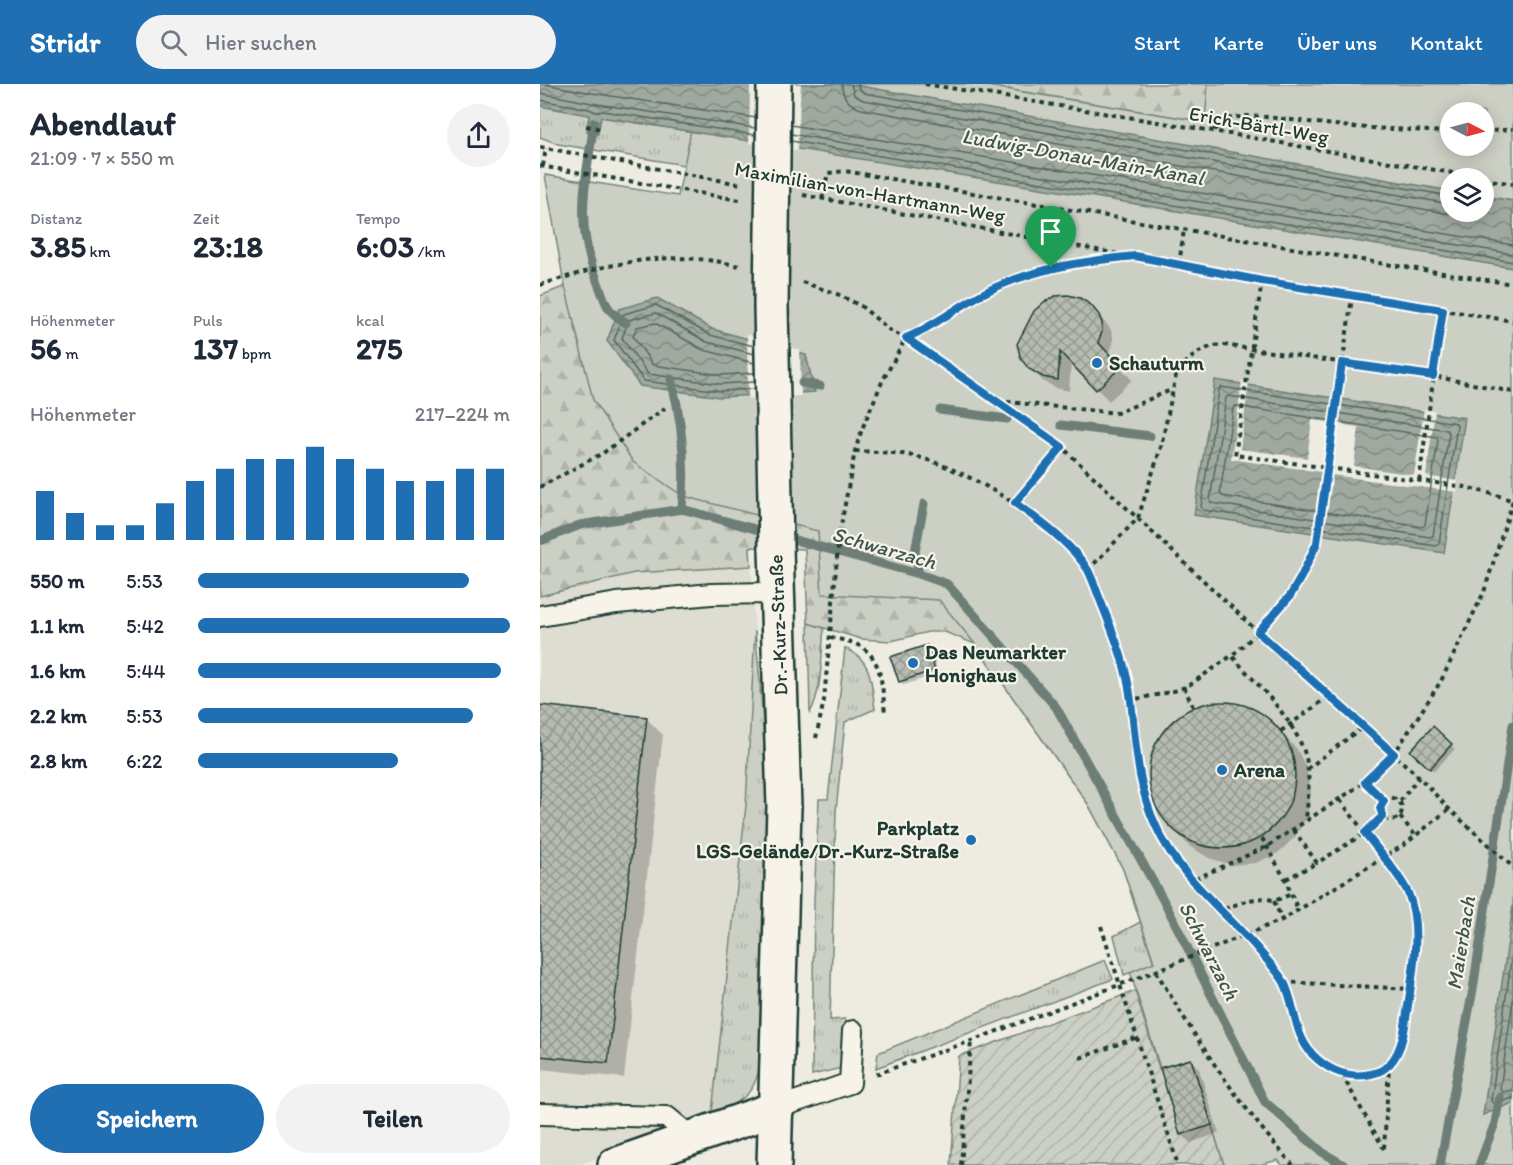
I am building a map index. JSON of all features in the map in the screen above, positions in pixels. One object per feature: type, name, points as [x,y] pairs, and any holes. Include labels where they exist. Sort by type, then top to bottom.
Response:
[{"type":"street","name":"Dr.-Kurz-Straße","points":[[774,84],[785,200],[771,306],[784,807],[774,1165]]},
{"type":"street","points":[[615,1165],[777,1108]]},
{"type":"lane","points":[[540,616],[628,602],[711,594],[777,593]]},
{"type":"lane","points":[[777,1108],[850,1083],[853,1031]]},
{"type":"lane","points":[[540,1113],[667,1117],[692,1137]]},
{"type":"path","name":"Erich-Bärtl-Weg","points":[[925,84],[1213,131],[1440,172]]},
{"type":"path","points":[[1213,131],[1225,120],[1246,116],[1351,127],[1440,131]]},
{"type":"path","points":[[586,126],[601,129]]},
{"type":"path","points":[[1494,131],[1513,129]]},
{"type":"path","name":"Maximilian-von-Hartmann-Weg","points":[[540,147],[740,184]]},
{"type":"path","points":[[541,166],[546,148]]},
{"type":"path","name":"Maximilian-von-Hartmann-Weg","points":[[541,166],[785,200],[822,199],[1352,297],[1513,321]]},
{"type":"path","points":[[822,199],[828,173],[845,171],[1513,284]]},
{"type":"path","name":"Erich-Bärtl-Weg","points":[[1494,181],[1513,184]]},
{"type":"path","points":[[1179,264],[1184,230]]},
{"type":"path","points":[[815,740],[824,700],[839,536],[855,451],[882,382],[906,338],[929,328],[983,293],[1011,282],[1051,268],[1135,256]]},
{"type":"path","points":[[540,285],[612,265]]},
{"type":"path","points":[[1193,880],[1268,846],[1365,782],[1394,754],[1441,681],[1479,602],[1513,501],[1465,488],[1235,455],[1262,281]]},
{"type":"path","points":[[1131,700],[1184,687],[1233,657],[1290,596],[1301,577],[1317,543],[1352,297]]},
{"type":"path","points":[[1419,481],[1443,310]]},
{"type":"path","points":[[906,338],[1062,447],[1258,632],[1419,777],[1449,809],[1512,866]]},
{"type":"path","points":[[1088,570],[1138,518],[1161,447],[1176,375],[1184,364],[1197,353],[1212,346],[1250,348],[1433,376],[1513,392]]},
{"type":"path","points":[[997,401],[1117,413],[1172,390]]},
{"type":"path","points":[[540,487],[603,453],[665,408]]},
{"type":"path","points":[[1015,503],[1062,447]]},
{"type":"path","points":[[855,451],[916,457],[973,480],[1015,503],[1052,532],[1088,570],[1117,640],[1131,700],[1136,759],[1145,798],[1166,846],[1193,880],[1246,935],[1284,982],[1300,1036],[1311,1053],[1326,1066],[1342,1074],[1360,1077],[1377,1073],[1389,1065],[1399,1052],[1404,1034],[1415,947],[1414,921],[1408,893],[1340,800]]},
{"type":"path","points":[[830,638],[857,644],[870,653],[879,667],[885,714]]},
{"type":"path","points":[[1233,657],[1292,724],[1305,756],[1309,786],[1306,820]]},
{"type":"path","points":[[1184,687],[1193,707]]},
{"type":"path","points":[[1281,731],[1328,697]]},
{"type":"path","points":[[1307,770],[1363,727]]},
{"type":"path","points":[[1400,801],[1419,777]]},
{"type":"path","points":[[1365,782],[1384,801]]},
{"type":"path","points":[[1390,798],[1400,801],[1403,807],[1400,817],[1390,820],[1383,816],[1380,808],[1384,801],[1390,798]]},
{"type":"path","points":[[850,1083],[971,1041],[1178,963],[1282,920],[1384,858],[1449,809]]},
{"type":"path","points":[[1286,879],[1365,833],[1383,816]]},
{"type":"path","points":[[1400,817],[1416,836]]},
{"type":"path","points":[[1293,829],[1317,862]]},
{"type":"path","points":[[1262,838],[1286,879],[1298,910]]},
{"type":"path","points":[[1274,901],[1292,894]]},
{"type":"path","points":[[1221,909],[1259,898],[1267,898],[1274,901],[1282,920]]},
{"type":"path","points":[[1101,926],[1178,1165]]},
{"type":"path","points":[[1156,971],[1187,1025],[1233,1093],[1293,1165]]},
{"type":"path","points":[[1284,982],[1409,989]]},
{"type":"path","points":[[1080,1058],[1138,1037]]},
{"type":"path","points":[[961,1165],[971,1041]]},
{"type":"path","points":[[1342,1074],[1384,1149],[1389,1065]]},
{"type":"shaded area","points":[[751,566],[755,631],[746,805],[712,1112],[579,1165],[540,1165],[540,596],[634,573]]},
{"type":"green space","points":[[801,84],[975,84],[1205,122],[1208,84],[1513,84],[1513,1165],[1282,1165],[1278,1160],[1259,1165],[1224,1165],[1191,1059],[1160,1068],[1130,972],[1154,962],[1123,869],[1088,804],[975,644],[939,600],[822,594],[818,531],[683,496],[633,462],[593,400],[563,278],[545,175],[678,196],[691,130],[797,148]]},
{"type":"green space","points":[[975,84],[1208,84],[1206,122]]},
{"type":"green space","points":[[540,106],[589,115],[588,132],[600,117],[797,148],[684,165],[558,144],[540,137]]},
{"type":"green space","points":[[581,280],[1032,522],[1154,963],[1123,869],[1088,804],[975,644],[945,632],[928,632],[891,641],[861,639],[808,623],[805,549],[750,547],[751,566],[634,573],[540,596],[540,296]]},
{"type":"green space","points":[[808,623],[824,628],[819,682],[810,713]]},
{"type":"green space","points":[[755,631],[763,717],[766,804],[767,891],[763,1045],[759,1071],[752,1088],[737,1102],[712,1112],[746,805]]},
{"type":"green space","points":[[845,648],[866,665],[875,709],[845,722],[836,811],[830,1020],[845,1019],[842,1068],[812,1075],[814,900],[819,799],[828,799]]},
{"type":"green space","points":[[1142,921],[1154,963],[1124,975],[1114,936]]},
{"type":"green space","points":[[1105,960],[1113,979],[876,1068],[878,1053]]},
{"type":"green space","points":[[1135,991],[1159,1068],[1191,1059],[1224,1165],[951,1165],[959,1056]]},
{"type":"water","name":"Ludwig-Donau-Main-Kanal","points":[[540,84],[849,84],[1440,189],[1440,222],[1494,222],[1494,198],[1513,201],[1513,268],[601,117],[598,134],[587,132],[589,115],[540,106]]},
{"type":"water","points":[[657,298],[712,329],[806,355],[815,392],[720,397],[640,386],[607,341],[619,309]]},
{"type":"water","points":[[1215,380],[1465,418],[1444,553],[1194,515]]},
{"type":"water","points":[[1513,906],[1513,1103],[1483,1115]]},
{"type":"pier","points":[[750,84],[801,84],[797,151],[749,143]]},
{"type":"pier","points":[[747,334],[800,350],[801,396],[748,399]]},
{"type":"pier","points":[[1242,381],[1249,382],[1240,449],[1307,458],[1312,420],[1330,422],[1334,395],[1342,396],[1338,424],[1359,427],[1354,466],[1414,475],[1424,409],[1435,411],[1426,476],[1458,481],[1457,492],[1332,475],[1323,537],[1312,536],[1321,472],[1231,459]]},
{"type":"building","points":[[1068,295],[1080,298],[1091,305],[1099,315],[1102,332],[1098,342],[1121,367],[1096,390],[1060,352],[1058,380],[1043,377],[1029,369],[1021,359],[1017,344],[1034,311],[1055,296]]},
{"type":"building","name":"Das Neumarkter Honighaus","points":[[927,645],[935,670],[899,682],[890,657]]},
{"type":"building","name":"Arena","points":[[1222,702],[1250,707],[1274,723],[1290,747],[1295,775],[1290,803],[1274,827],[1250,843],[1222,848],[1194,843],[1170,827],[1154,803],[1149,775],[1154,747],[1170,723],[1194,707]]},
{"type":"building","points":[[540,705],[647,717],[608,1063],[540,1056]]},
{"type":"building","points":[[1433,726],[1452,744],[1430,769],[1410,751]]},
{"type":"building","points":[[1191,1059],[1212,1125],[1180,1135],[1160,1068]]},
{"type":"waterway","points":[[594,123],[585,185],[586,241],[605,302],[610,310],[626,323]]},
{"type":"waterway","points":[[671,379],[682,444],[684,477],[682,509]]},
{"type":"waterway","points":[[802,383],[820,386]]},
{"type":"waterway","points":[[940,410],[1007,419]]},
{"type":"waterway","points":[[1061,425],[1150,436]]},
{"type":"waterway","points":[[919,574],[915,552],[924,504]]},
{"type":"waterway","name":"Schwarzach","points":[[540,541],[580,525],[682,509],[919,574],[947,584],[1056,707],[1167,907],[1265,1102],[1322,1152],[1344,1165]]},
{"type":"waterway","name":"Maierbach","points":[[1440,1165],[1473,989],[1513,725]]},
{"type":"waterway","points":[[1479,1165],[1495,1123],[1500,1097]]},
{"type":"place","name":"Schauturm","points":[[1097,363]]},
{"type":"place","name":"Das Neumarkter Honighaus","points":[[913,663]]},
{"type":"place","name":"Arena","points":[[1222,770]]},
{"type":"place","name":"Parkplatz LGS-Gelände/Dr.-Kurz-Straße","points":[[971,840]]},
{"type":"route","points":[[1135,256],[1352,297],[1443,310],[1433,376],[1342,363],[1317,543],[1290,596],[1258,632],[1394,754],[1365,782],[1384,801],[1380,808],[1383,816],[1365,833],[1408,893],[1414,921],[1415,947],[1404,1034],[1399,1052],[1389,1065],[1377,1073],[1360,1077],[1342,1074],[1326,1066],[1311,1053],[1300,1036],[1284,982],[1246,935],[1193,880],[1166,846],[1155,825],[1145,798],[1136,759],[1126,672],[1117,640],[1088,570],[1052,532],[1015,503],[1062,447],[906,338],[929,328],[983,293],[1051,268],[1135,256]]}]
